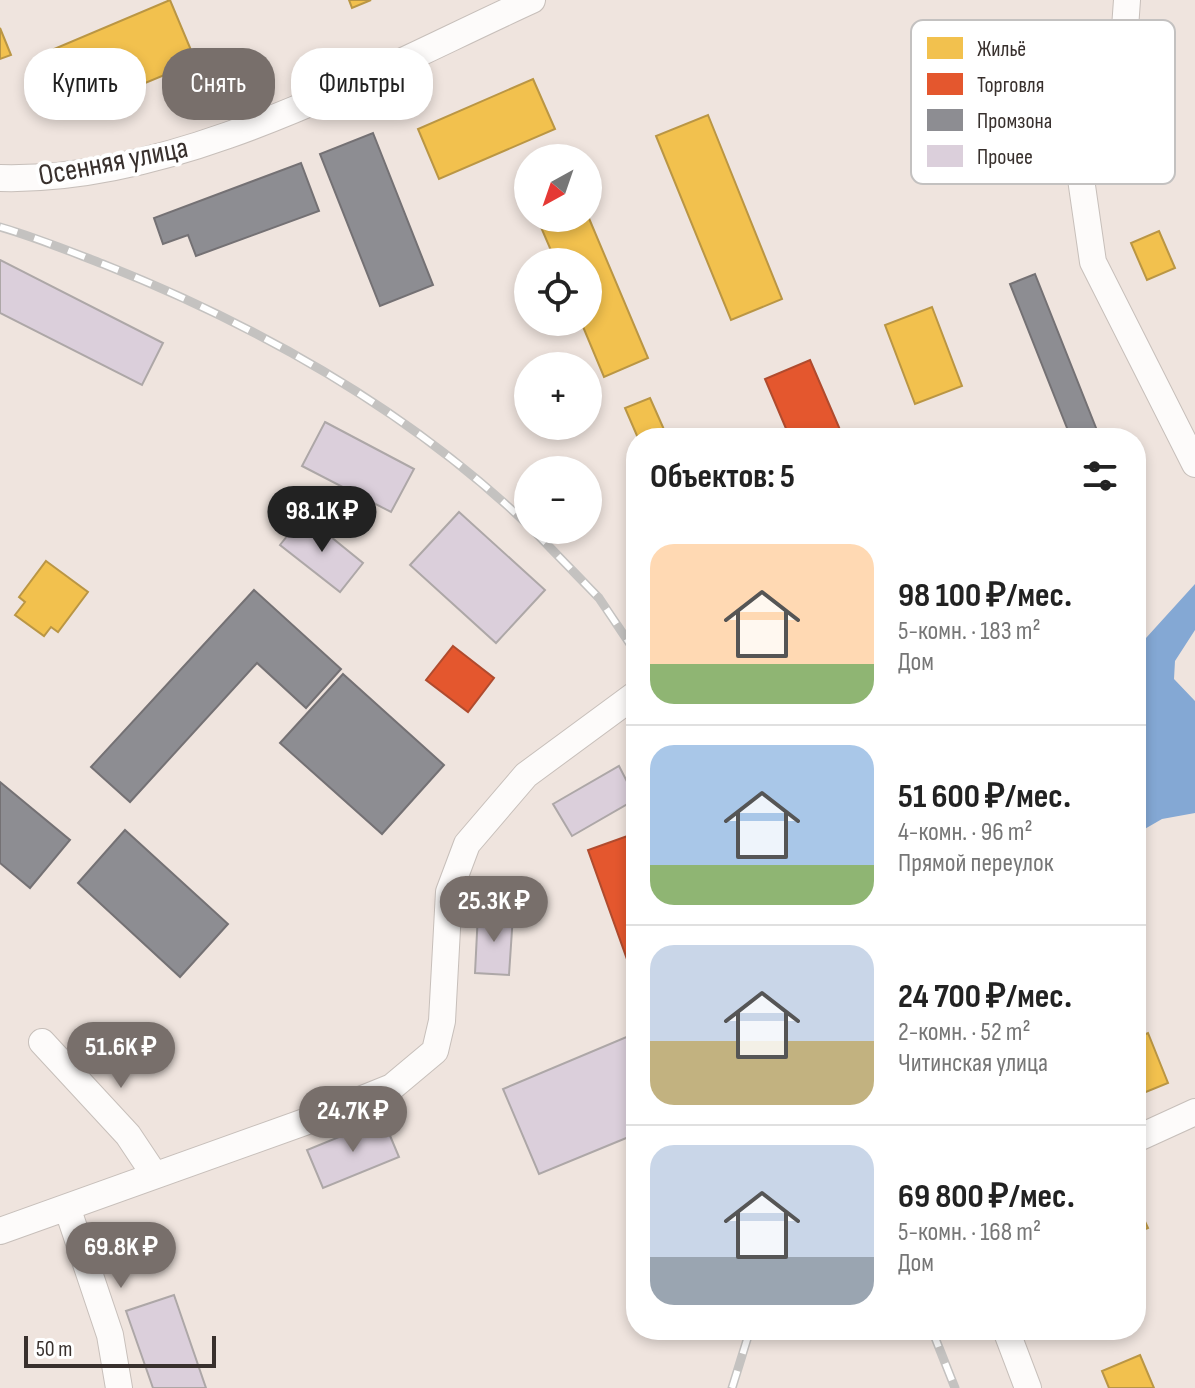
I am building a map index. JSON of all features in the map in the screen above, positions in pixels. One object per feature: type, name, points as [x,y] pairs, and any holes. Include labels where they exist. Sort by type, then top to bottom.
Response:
[{"type":"street","name":"Осенняя улица","points":[[0,178],[32,179],[118,166],[181,151],[275,117],[532,0]]},
{"type":"street","points":[[1126,20],[1127,0]]},
{"type":"street","points":[[1083,184],[1093,262],[1195,464]]},
{"type":"street","points":[[0,1231],[313,1119],[392,1087],[435,1051],[442,1021],[449,892],[467,844],[526,775],[626,701]]},
{"type":"street","points":[[42,1042],[128,1135],[154,1174]]},
{"type":"street","points":[[1146,1134],[1195,1112]]},
{"type":"street","points":[[67,1207],[110,1335],[119,1388]]},
{"type":"street","points":[[1010,1340],[1028,1388]]},
{"type":"water","points":[[1195,584],[1195,630],[1175,661],[1174,679],[1195,701],[1195,813],[1162,819],[1146,828],[1146,638]]},
{"type":"building: Жильё","points":[[170,0],[190,48],[162,48],[162,76],[146,83],[146,48],[56,48]]},
{"type":"building: Жильё","points":[[349,0],[371,0],[352,8]]},
{"type":"building: Жильё","points":[[0,28],[11,55],[0,59]]},
{"type":"building: Жильё","points":[[533,79],[555,129],[514,144],[514,147],[439,179],[418,129]]},
{"type":"building: Жильё","points":[[708,115],[782,299],[731,320],[656,136]]},
{"type":"building: Жильё","points":[[1159,231],[1175,268],[1147,280],[1131,243]]},
{"type":"building: Жильё","points":[[543,232],[595,232],[602,248],[550,248]]},
{"type":"building: Жильё","points":[[602,249],[648,358],[604,377],[602,352],[594,352],[587,336],[602,336]]},
{"type":"building: Жильё","points":[[932,307],[962,386],[915,404],[885,325]]},
{"type":"building: Жильё","points":[[650,398],[663,428],[634,428],[625,408]]},
{"type":"building: Жильё","points":[[46,561],[88,592],[58,632],[51,627],[44,636],[15,615],[25,602],[19,597]]},
{"type":"building: Жильё","points":[[1146,1034],[1168,1083],[1146,1092]]},
{"type":"building: Жильё","points":[[1140,1355],[1154,1388],[1109,1388],[1102,1371]]},
{"type":"building: Торговля","points":[[810,360],[839,428],[786,428],[765,379]]},
{"type":"building: Торговля","points":[[453,646],[494,678],[468,712],[426,680]]},
{"type":"building: Торговля","points":[[626,837],[626,956],[588,850]]},
{"type":"building: Промзона","points":[[373,133],[433,285],[380,306],[320,154]]},
{"type":"building: Промзона","points":[[301,163],[319,211],[196,256],[188,235],[163,244],[154,218]]},
{"type":"building: Промзона","points":[[1035,274],[1096,428],[1067,428],[1010,284]]},
{"type":"building: Промзона","points":[[254,590],[341,669],[306,708],[257,663],[130,802],[91,767]]},
{"type":"building: Промзона","points":[[343,674],[444,765],[382,834],[280,743]]},
{"type":"building: Промзона","points":[[0,782],[70,840],[30,888],[0,863]]},
{"type":"building: Промзона","points":[[125,830],[228,924],[180,977],[78,883]]},
{"type":"building: Прочее","points":[[0,260],[163,343],[142,385],[0,313]]},
{"type":"building: Прочее","points":[[325,422],[414,469],[391,512],[302,466]]},
{"type":"building: Прочее","points":[[459,512],[545,590],[496,643],[410,565]]},
{"type":"building: Прочее","points":[[304,515],[363,563],[340,592],[280,545]]},
{"type":"building: Прочее","points":[[619,766],[626,780],[626,805],[572,836],[553,804]]},
{"type":"building: Прочее","points":[[478,913],[513,915],[509,975],[475,973]]},
{"type":"building: Прочее","points":[[626,1037],[626,1138],[539,1174],[503,1089]]},
{"type":"building: Прочее","points":[[383,1119],[399,1157],[323,1188],[307,1150]]},
{"type":"building: Прочее","points":[[174,1295],[206,1388],[153,1388],[126,1311]]},
{"type":"railway","points":[[0,227],[65,249],[161,288],[274,343],[328,374],[433,444],[514,512]]},
{"type":"railway","points":[[547,544],[599,598],[626,638]]},
{"type":"railway","points":[[732,1388],[747,1340]]},
{"type":"railway","points":[[936,1340],[955,1388]]}]
